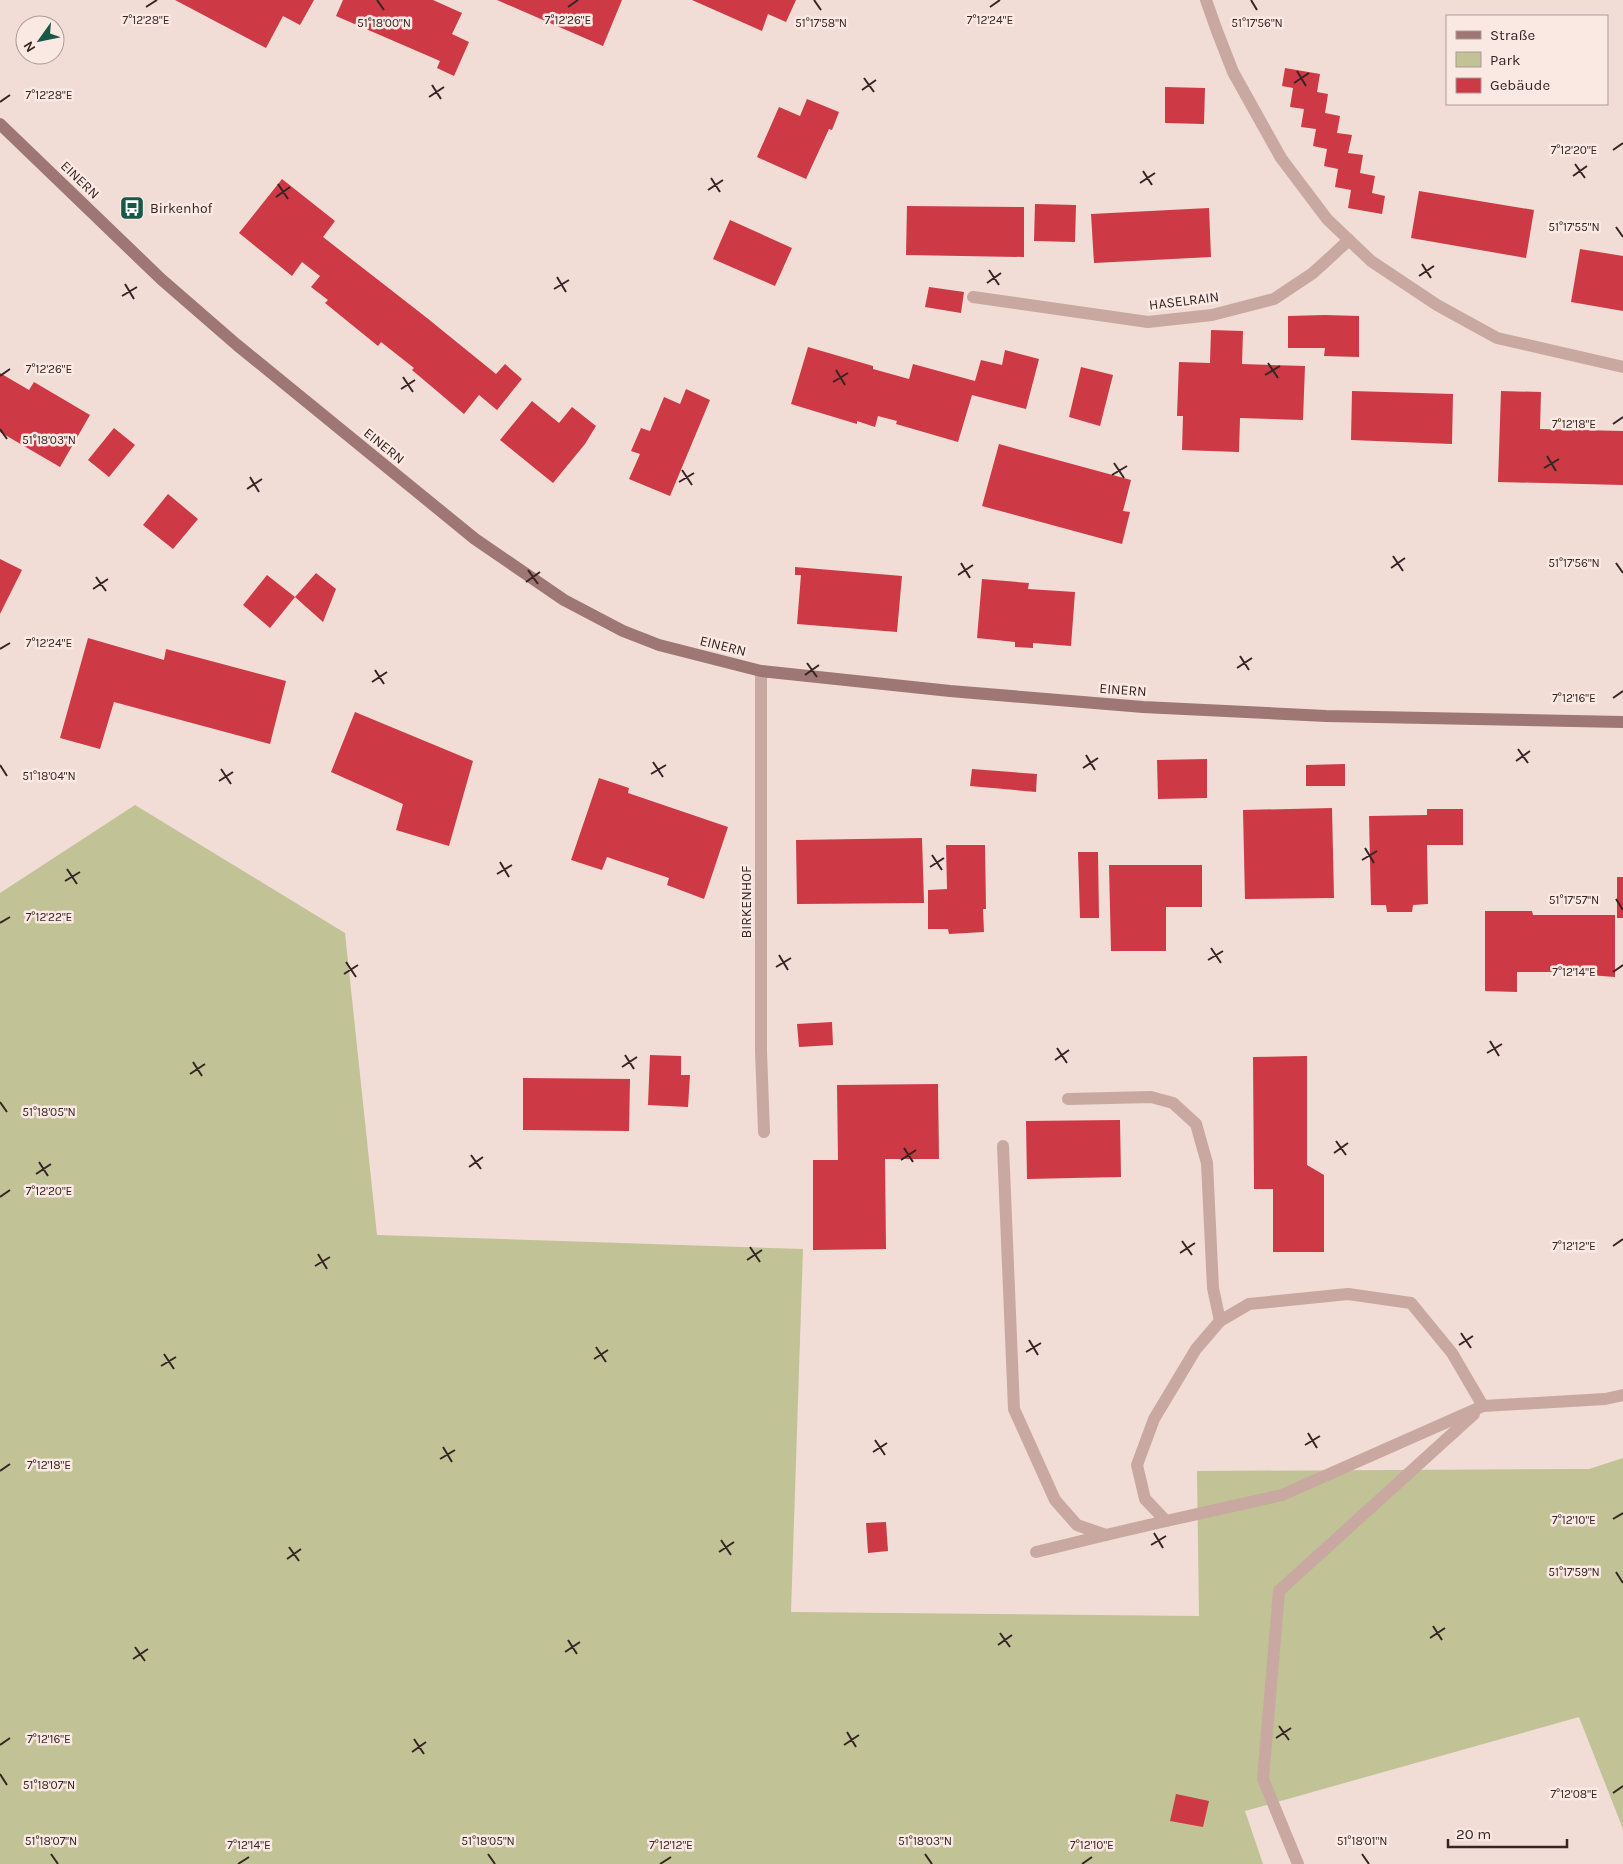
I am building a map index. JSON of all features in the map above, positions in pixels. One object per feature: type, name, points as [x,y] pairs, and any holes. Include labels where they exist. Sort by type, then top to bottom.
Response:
[{"type":"main road","name":"EINERN","points":[[0,124],[161,279],[237,345],[475,538],[564,600],[623,631],[659,645],[761,671],[950,691],[1143,707],[1326,716],[1623,722]]},
{"type":"street","points":[[1206,0],[1233,72],[1281,158],[1327,219],[1370,261],[1437,304],[1497,338],[1623,367]]},
{"type":"street","name":"HASELRAIN","points":[[973,297],[1148,322],[1212,315],[1274,299],[1313,273],[1349,240]]},
{"type":"street","name":"BIRKENHOF","points":[[761,671],[761,1058],[764,1132]]},
{"type":"street","points":[[1068,1099],[1151,1097],[1173,1103],[1196,1124],[1207,1163],[1212,1288],[1220,1321]]},
{"type":"street","points":[[1003,1146],[1014,1409],[1055,1500],[1077,1525],[1106,1535]]},
{"type":"street","points":[[1166,1521],[1145,1499],[1137,1465],[1154,1419],[1196,1349],[1220,1321],[1249,1304],[1348,1294],[1411,1304],[1452,1352],[1483,1406]]},
{"type":"street","points":[[1036,1552],[1282,1495],[1483,1406],[1606,1399],[1623,1395]]},
{"type":"street","points":[[1298,1864],[1264,1780],[1279,1591],[1483,1406]]},
{"type":"green space","points":[[135,805],[345,933],[377,1235],[803,1249],[791,1612],[1199,1616],[1197,1471],[1589,1469],[1623,1458],[1623,1829],[1579,1717],[1245,1811],[1263,1864],[0,1864],[0,893]]},
{"type":"building","points":[[175,0],[314,0],[300,25],[283,16],[266,48]]},
{"type":"building","points":[[343,0],[433,0],[462,13],[452,34],[469,42],[454,76],[437,68],[440,61],[336,16]]},
{"type":"building","points":[[497,0],[622,0],[603,46]]},
{"type":"building","points":[[692,0],[796,0],[786,22],[768,14],[762,31]]},
{"type":"building","points":[[1285,68],[1320,74],[1317,92],[1328,94],[1325,113],[1340,116],[1337,133],[1352,135],[1348,153],[1363,155],[1360,173],[1375,176],[1372,193],[1385,196],[1382,214],[1348,208],[1351,190],[1335,187],[1338,169],[1324,166],[1327,149],[1313,146],[1316,129],[1301,127],[1304,109],[1290,107],[1293,88],[1282,86]]},
{"type":"building","points":[[1165,87],[1205,88],[1204,124],[1165,123]]},
{"type":"building","points":[[807,99],[839,112],[832,130],[829,129],[806,179],[757,157],[779,107],[800,116]]},
{"type":"building","points":[[282,179],[335,221],[323,237],[496,374],[505,364],[522,379],[497,410],[479,395],[464,414],[412,370],[414,368],[381,342],[378,346],[325,303],[328,300],[311,287],[320,276],[302,262],[292,276],[239,233]]},
{"type":"building","points":[[1419,191],[1534,210],[1526,258],[1411,238]]},
{"type":"building","points":[[1035,204],[1076,205],[1075,242],[1034,241]]},
{"type":"building","points":[[907,206],[1024,207],[1024,257],[906,255]]},
{"type":"building","points":[[1209,208],[1211,257],[1094,263],[1091,214]]},
{"type":"building","points":[[730,220],[792,248],[775,286],[713,259]]},
{"type":"building","points":[[1580,249],[1623,256],[1623,311],[1571,302]]},
{"type":"building","points":[[929,287],[964,292],[961,313],[925,307]]},
{"type":"building","points":[[1288,316],[1359,316],[1359,357],[1324,356],[1325,348],[1288,348]]},
{"type":"building","points":[[1211,330],[1243,331],[1242,364],[1305,366],[1303,420],[1240,418],[1239,452],[1182,450],[1183,416],[1177,416],[1179,362],[1210,363]]},
{"type":"building","points":[[808,347],[873,366],[873,369],[909,379],[913,364],[975,381],[981,360],[1002,365],[1005,350],[1039,359],[1026,409],[972,395],[958,442],[896,424],[897,421],[878,416],[875,427],[857,421],[857,424],[791,404]]},
{"type":"building","points":[[1081,367],[1113,375],[1100,426],[1069,417]]},
{"type":"building","points":[[0,373],[29,390],[34,382],[90,415],[60,467],[0,432]]},
{"type":"building","points":[[686,389],[710,400],[670,496],[629,479],[640,454],[631,451],[641,428],[650,431],[664,397],[680,404]]},
{"type":"building","points":[[1352,391],[1453,394],[1452,444],[1351,440]]},
{"type":"building","points":[[1501,391],[1541,392],[1540,429],[1623,431],[1623,485],[1498,482]]},
{"type":"building","points":[[532,401],[559,423],[572,407],[596,426],[585,444],[553,483],[500,440]]},
{"type":"building","points":[[114,428],[135,445],[109,477],[88,460]]},
{"type":"building","points":[[999,444],[1131,480],[1123,511],[1130,512],[1122,544],[982,506]]},
{"type":"building","points":[[168,494],[198,519],[173,549],[143,525]]},
{"type":"building","points":[[0,559],[22,570],[0,614]]},
{"type":"building","points":[[795,567],[902,576],[897,632],[797,624],[801,575],[795,575]]},
{"type":"building","points":[[316,573],[336,589],[323,622],[295,597]]},
{"type":"building","points":[[267,575],[295,597],[270,628],[243,605]]},
{"type":"building","points":[[982,579],[1029,583],[1028,589],[1075,592],[1071,646],[1033,643],[1033,648],[1015,647],[1015,642],[977,638]]},
{"type":"building","points":[[88,638],[164,660],[166,649],[286,681],[270,744],[114,702],[100,749],[60,738]]},
{"type":"building","points":[[355,712],[473,761],[449,846],[396,830],[403,804],[331,772]]},
{"type":"building","points":[[1207,759],[1207,798],[1158,799],[1157,760]]},
{"type":"building","points":[[1345,764],[1345,786],[1306,786],[1306,765]]},
{"type":"building","points":[[972,769],[1037,774],[1036,792],[970,786]]},
{"type":"building","points":[[599,778],[629,788],[628,793],[728,827],[704,899],[667,885],[669,878],[607,857],[602,870],[571,860]]},
{"type":"building","points":[[1332,808],[1334,898],[1245,899],[1243,810]]},
{"type":"building","points":[[1427,809],[1463,809],[1463,845],[1427,845],[1428,904],[1413,905],[1412,912],[1387,912],[1386,905],[1371,905],[1369,816],[1427,815]]},
{"type":"building","points":[[922,838],[924,903],[797,904],[796,840]]},
{"type":"building","points":[[946,845],[985,845],[986,909],[983,909],[984,932],[949,934],[948,929],[928,929],[928,890],[947,889]]},
{"type":"building","points":[[1078,852],[1098,852],[1099,918],[1080,918]]},
{"type":"building","points":[[1109,865],[1202,865],[1202,907],[1166,907],[1166,951],[1111,951]]},
{"type":"building","points":[[1617,877],[1623,877],[1623,918],[1617,918]]},
{"type":"building","points":[[1485,911],[1532,911],[1533,915],[1615,915],[1615,977],[1589,975],[1589,972],[1517,972],[1517,992],[1485,991]]},
{"type":"building","points":[[832,1022],[833,1045],[799,1047],[797,1024]]},
{"type":"building","points":[[650,1055],[681,1056],[681,1075],[690,1075],[688,1107],[648,1105]]},
{"type":"building","points":[[1307,1056],[1307,1165],[1324,1175],[1324,1252],[1273,1252],[1273,1189],[1254,1189],[1253,1057]]},
{"type":"building","points":[[523,1078],[630,1079],[629,1131],[523,1130]]},
{"type":"building","points":[[938,1084],[939,1159],[885,1159],[886,1249],[813,1250],[813,1160],[838,1160],[837,1085]]},
{"type":"building","points":[[1120,1120],[1121,1177],[1027,1179],[1026,1121]]},
{"type":"building","points":[[886,1522],[888,1551],[868,1553],[866,1523]]},
{"type":"building","points":[[1176,1794],[1209,1801],[1203,1827],[1170,1821]]},
{"type":"place","name":"Birkenhof","points":[[132,208]]}]
